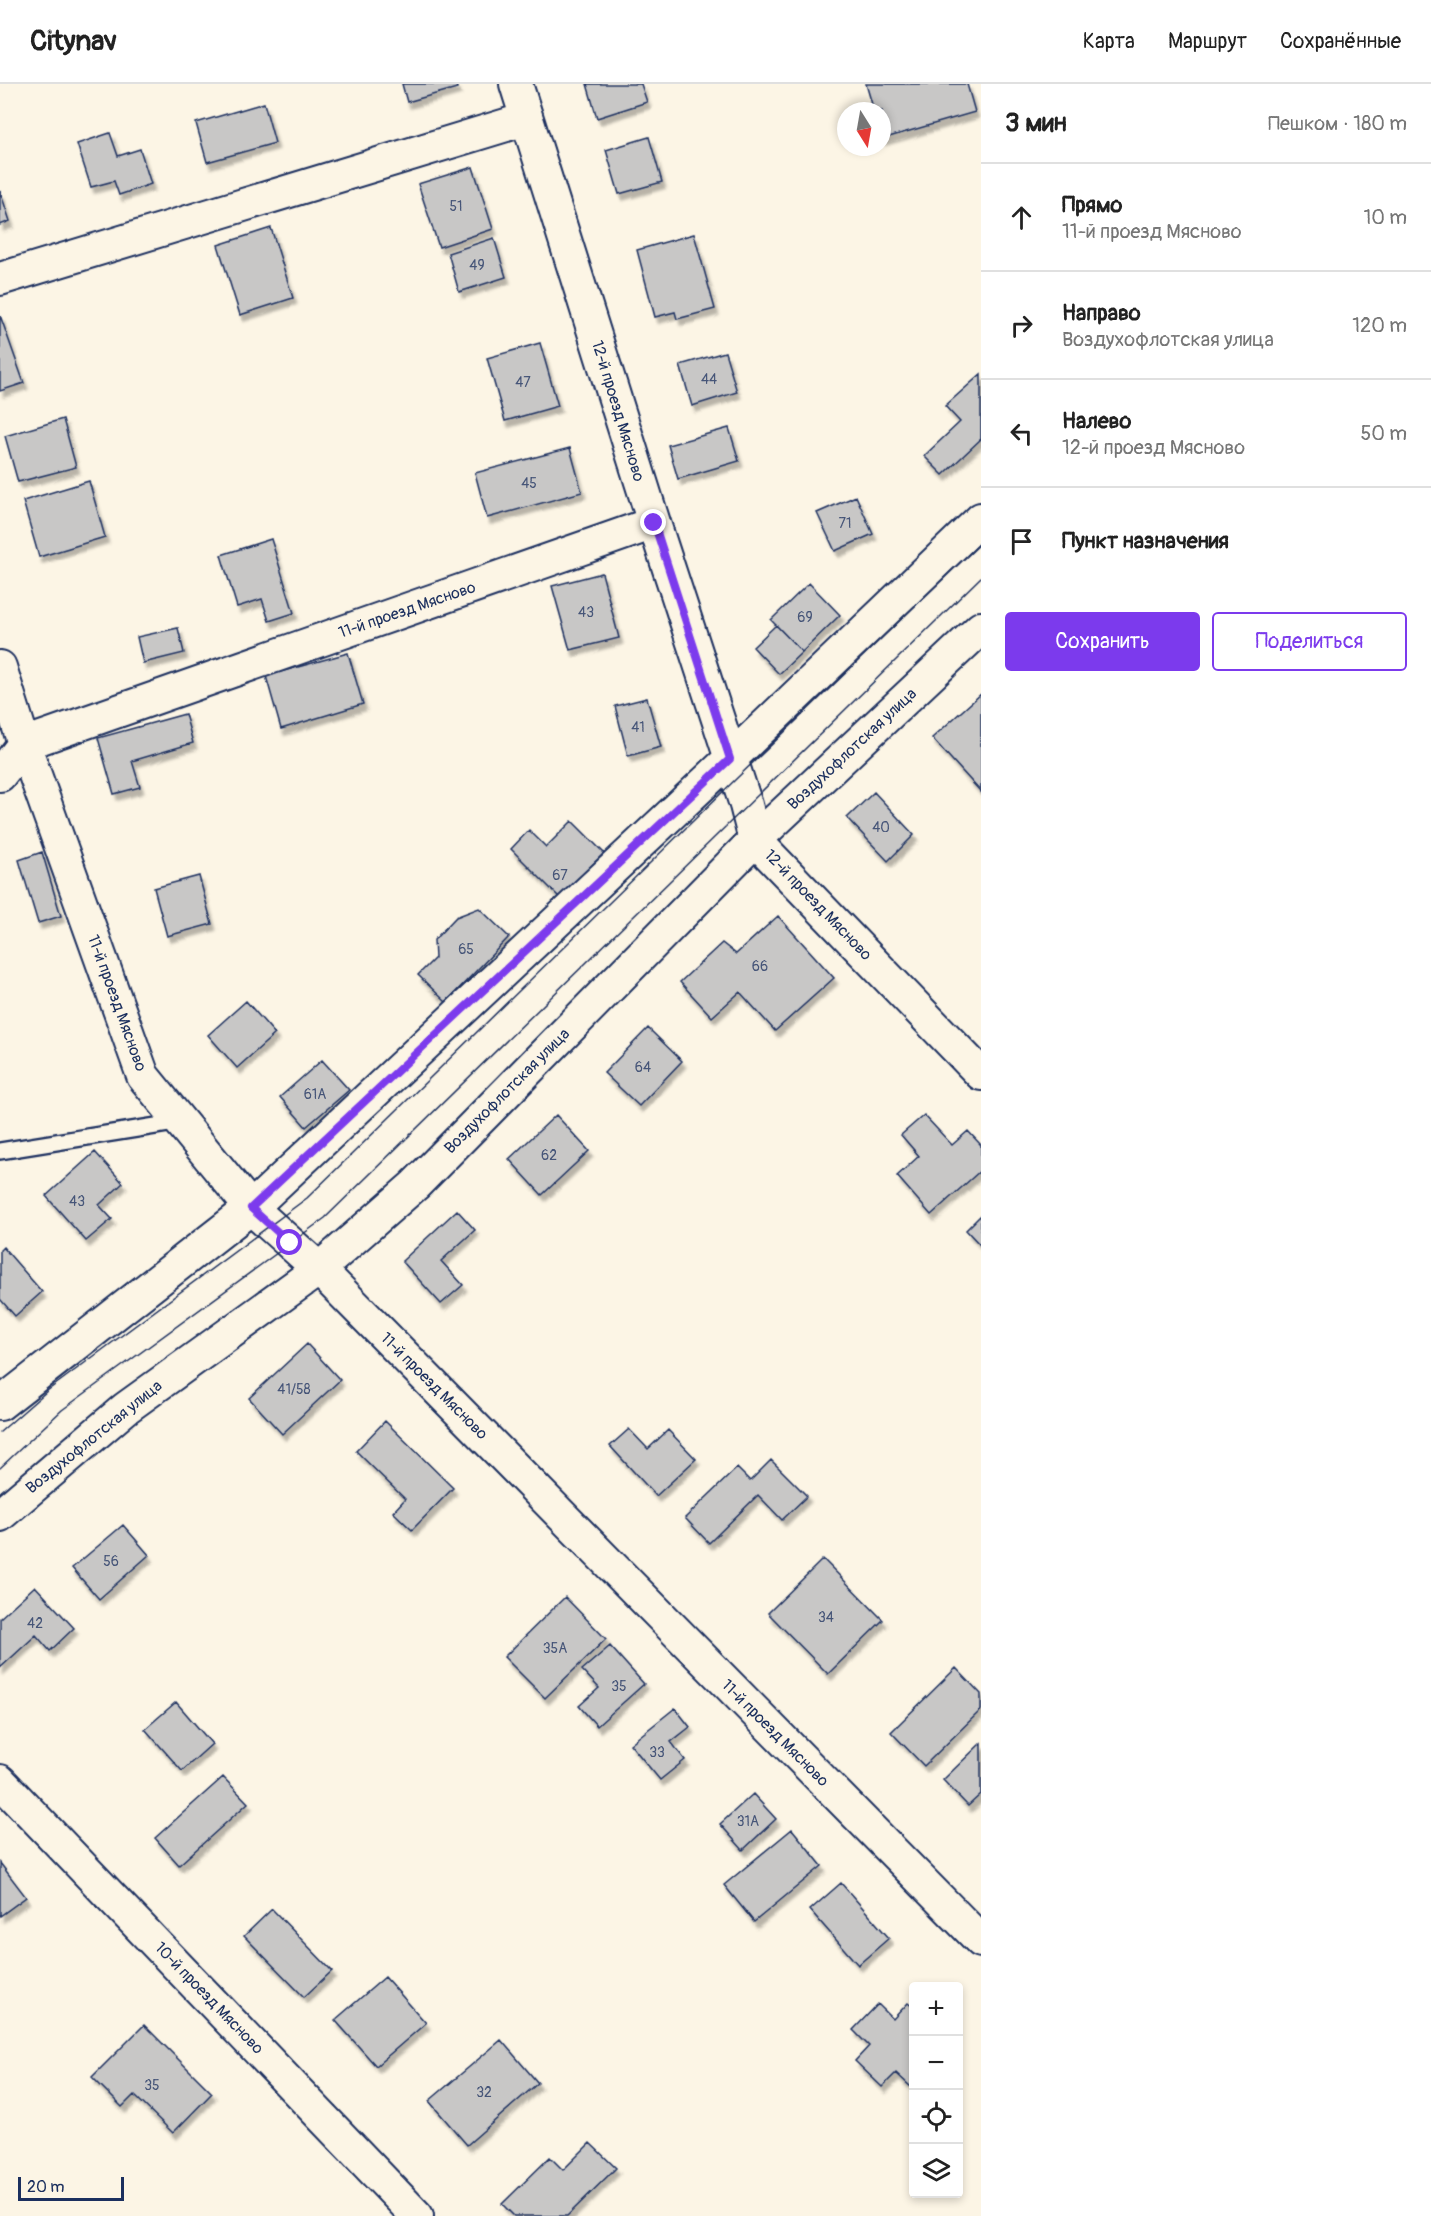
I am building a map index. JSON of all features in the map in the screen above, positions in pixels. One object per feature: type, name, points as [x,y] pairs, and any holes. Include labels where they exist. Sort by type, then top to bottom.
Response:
[{"type":"street","name":"12-й проезд Мясново","points":[[516,84],[654,523],[746,805],[755,840],[981,1074]]},
{"type":"street","points":[[0,279],[526,118]]},
{"type":"street","points":[[0,1404],[251,1208],[730,759],[981,519]]},
{"type":"street","name":"11-й проезд Мясново","points":[[24,744],[654,523]]},
{"type":"street","name":"Воздухофлотская улица","points":[[0,1515],[126,1407],[319,1269],[415,1185],[755,840],[981,628]]},
{"type":"street","name":"11-й проезд Мясново","points":[[0,667],[24,744],[143,1076],[251,1208],[319,1269],[981,1941]]},
{"type":"street","points":[[0,775],[24,744]]},
{"type":"street","name":"10-й проезд Мясново","points":[[0,1780],[417,2216]]},
{"type":"lane","points":[[0,1151],[181,1122]]},
{"type":"building","points":[[402,84],[456,84],[457,88],[407,102]]},
{"type":"building","points":[[587,84],[641,84],[647,102],[597,118]]},
{"type":"building","points":[[866,84],[967,84],[975,112],[891,136],[891,102],[871,102]]},
{"type":"building","points":[[264,103],[275,143],[207,162],[196,123]]},
{"type":"building","points":[[110,133],[118,156],[140,149],[151,184],[119,195],[114,181],[91,187],[77,144]]},
{"type":"building","points":[[649,137],[662,182],[619,194],[606,150]]},
{"type":"building","points":[[473,167],[493,229],[439,247],[418,184]]},
{"type":"building","points":[[0,191],[10,221],[0,225]]},
{"type":"building","points":[[271,228],[293,298],[240,315],[218,245]]},
{"type":"building","points":[[694,234],[715,309],[677,319],[675,312],[655,317],[637,250]]},
{"type":"building","points":[[494,238],[506,277],[459,292],[448,253]]},
{"type":"building","points":[[0,315],[24,383],[0,391]]},
{"type":"building","points":[[540,343],[558,406],[505,421],[487,358]]},
{"type":"building","points":[[725,352],[737,392],[692,406],[680,365]]},
{"type":"building","points":[[981,374],[981,439],[943,475],[924,456],[960,422],[945,406]]},
{"type":"building","points":[[63,419],[76,467],[18,482],[5,436]]},
{"type":"building","points":[[729,428],[739,461],[678,479],[668,445]]},
{"type":"building","points":[[570,448],[582,492],[487,518],[475,473]]},
{"type":"building","points":[[89,481],[105,537],[39,557],[23,501]]},
{"type":"building","points":[[856,496],[873,534],[835,551],[817,513]]},
{"type":"building","points":[[271,539],[294,613],[269,621],[262,599],[237,607],[221,555]]},
{"type":"building","points":[[602,573],[619,638],[570,650],[552,586]]},
{"type":"building","points":[[809,583],[840,615],[802,652],[771,620]]},
{"type":"building","points":[[776,625],[802,652],[779,674],[753,647]]},
{"type":"building","points":[[178,628],[184,653],[143,663],[137,637]]},
{"type":"building","points":[[348,653],[363,704],[281,729],[266,676]]},
{"type":"building","points":[[981,694],[981,792],[932,738]]},
{"type":"building","points":[[647,698],[661,747],[628,756],[615,706]]},
{"type":"building","points":[[185,714],[193,743],[132,761],[140,787],[114,794],[98,738]]},
{"type":"building","points":[[874,792],[914,835],[888,861],[847,818]]},
{"type":"building","points":[[572,821],[604,853],[560,898],[511,849],[529,830],[546,847]]},
{"type":"building","points":[[42,852],[61,916],[38,923],[19,860]]},
{"type":"building","points":[[199,876],[212,924],[167,936],[154,888]]},
{"type":"building","points":[[479,908],[509,937],[446,1002],[418,975],[435,958],[434,940],[456,917]]},
{"type":"building","points":[[778,916],[834,978],[775,1031],[740,992],[712,1017],[680,982],[722,943],[736,954]]},
{"type":"building","points":[[246,1001],[275,1034],[237,1068],[208,1035]]},
{"type":"building","points":[[648,1028],[682,1061],[639,1106],[604,1073]]},
{"type":"building","points":[[322,1060],[349,1090],[306,1127],[280,1097]]},
{"type":"building","points":[[556,1115],[589,1151],[542,1195],[509,1159]]},
{"type":"building","points":[[924,1115],[952,1145],[968,1131],[981,1145],[981,1170],[931,1215],[897,1176],[919,1156],[901,1135]]},
{"type":"building","points":[[95,1152],[123,1183],[99,1205],[112,1219],[86,1241],[46,1196]]},
{"type":"building","points":[[457,1210],[475,1230],[441,1261],[463,1285],[441,1304],[402,1261]]},
{"type":"building","points":[[981,1215],[981,1246],[966,1230]]},
{"type":"building","points":[[3,1247],[42,1292],[15,1316],[0,1299],[0,1250]]},
{"type":"building","points":[[307,1344],[340,1380],[282,1434],[249,1398]]},
{"type":"building","points":[[385,1421],[453,1488],[412,1530],[393,1512],[405,1499],[356,1451]]},
{"type":"building","points":[[629,1429],[648,1449],[668,1430],[696,1459],[656,1496],[610,1446]]},
{"type":"building","points":[[771,1460],[807,1496],[782,1520],[758,1495],[709,1543],[685,1518],[737,1468],[750,1481]]},
{"type":"building","points":[[123,1525],[149,1555],[99,1599],[72,1568]]},
{"type":"building","points":[[823,1559],[883,1620],[828,1674],[768,1613]]},
{"type":"building","points":[[35,1586],[74,1628],[50,1651],[36,1635],[0,1668],[0,1618]]},
{"type":"building","points":[[565,1597],[606,1639],[545,1698],[504,1657]]},
{"type":"building","points":[[610,1646],[644,1684],[597,1726],[579,1706],[599,1688],[582,1670]]},
{"type":"building","points":[[956,1668],[981,1694],[981,1710],[924,1766],[891,1732]]},
{"type":"building","points":[[176,1702],[212,1744],[182,1771],[145,1729]]},
{"type":"building","points":[[675,1708],[690,1727],[671,1742],[685,1760],[660,1780],[630,1744]]},
{"type":"building","points":[[981,1743],[981,1794],[968,1806],[943,1780]]},
{"type":"building","points":[[223,1777],[248,1803],[179,1865],[155,1838]]},
{"type":"building","points":[[753,1794],[776,1819],[743,1850],[720,1824]]},
{"type":"building","points":[[792,1829],[822,1866],[754,1922],[724,1885]]},
{"type":"building","points":[[0,1863],[26,1897],[0,1916]]},
{"type":"building","points":[[841,1883],[889,1938],[858,1965],[810,1910]]},
{"type":"building","points":[[272,1909],[332,1971],[304,1997],[244,1936]]},
{"type":"building","points":[[385,1977],[426,2023],[376,2066],[335,2020]]},
{"type":"building","points":[[878,2004],[893,2019],[909,2004],[909,2085],[896,2073],[882,2087],[855,2061],[869,2046],[853,2030]]},
{"type":"building","points":[[144,2025],[212,2093],[173,2133],[134,2095],[122,2107],[92,2077]]},
{"type":"building","points":[[501,2040],[538,2083],[467,2145],[429,2101]]},
{"type":"building","points":[[590,2143],[616,2168],[567,2216],[514,2216],[502,2204],[550,2157],[563,2170]]},
{"type":"tram line","points":[[0,1432],[47,1391],[307,1198],[981,542]]},
{"type":"tram line","points":[[0,1468],[62,1410],[325,1218],[981,577]]},
{"type":"route","points":[[290,1243],[251,1208],[730,759],[654,523]]}]
